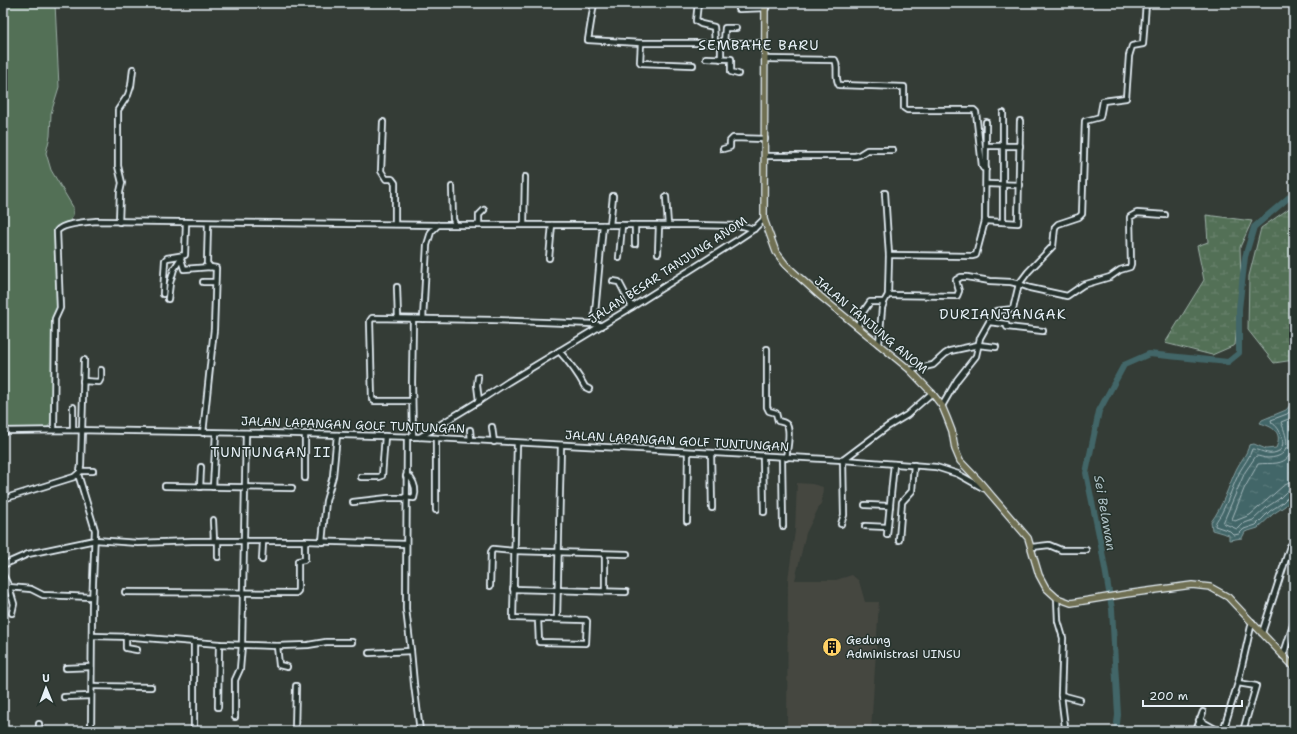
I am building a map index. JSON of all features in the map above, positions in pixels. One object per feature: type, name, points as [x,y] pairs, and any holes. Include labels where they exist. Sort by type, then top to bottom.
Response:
[{"type":"main road","name":"JALAN BESAR TANJUNG ANOM","points":[[764,219],[766,156],[765,6]]},
{"type":"main road","name":"JALAN TANJUNG ANOM","points":[[764,219],[776,252],[786,265],[820,296],[910,370],[932,392],[942,406],[950,426],[955,449],[960,461],[986,489]]},
{"type":"main road","name":"JALAN LAPANGAN GOLF TUNTUNGAN","points":[[986,489],[1026,535],[1032,547],[1041,579],[1046,588],[1057,598]]},
{"type":"main road","points":[[1057,598],[1071,603],[1192,585],[1210,587],[1228,597],[1294,667]]},
{"type":"street","points":[[594,3],[588,40],[641,43],[766,43]]},
{"type":"street","points":[[698,3],[696,21],[701,24],[714,27],[715,43]]},
{"type":"street","points":[[993,322],[996,311],[1012,309],[1019,284],[1028,272],[1053,246],[1055,227],[1058,224],[1079,217],[1082,214],[1085,121],[1100,117],[1103,101],[1126,98],[1128,56],[1132,46],[1143,44],[1146,3]]},
{"type":"street","points":[[739,9],[765,6]]},
{"type":"street","points":[[721,59],[725,28],[736,28]]},
{"type":"street","points":[[641,43],[640,63],[694,65]]},
{"type":"street","points":[[706,58],[731,59],[731,72],[738,74]]},
{"type":"street","points":[[766,59],[835,60],[837,81],[839,85],[904,87],[904,108],[907,110],[974,110],[976,112],[982,166],[986,169]]},
{"type":"street","points":[[119,222],[120,192],[122,183],[118,166],[118,110],[128,95],[131,86],[133,69]]},
{"type":"street","points":[[1003,113],[1003,222]]},
{"type":"street","points":[[986,221],[1018,223],[1020,185],[1020,121]]},
{"type":"street","points":[[383,122],[381,171],[386,179],[392,179],[395,183],[395,224]]},
{"type":"street","points":[[889,254],[976,256],[986,221],[986,122]]},
{"type":"street","points":[[723,149],[730,147],[730,141],[733,138],[765,139]]},
{"type":"street","points":[[987,146],[1020,146]]},
{"type":"street","points":[[766,156],[859,156],[867,150],[893,150]]},
{"type":"street","points":[[524,224],[525,177]]},
{"type":"street","points":[[986,184],[1020,185]]},
{"type":"street","points":[[452,187],[453,219],[455,224]]},
{"type":"street","points":[[880,344],[884,302],[888,295],[889,254],[885,193]]},
{"type":"street","points":[[610,225],[612,196]]},
{"type":"street","points":[[666,197],[668,225]]},
{"type":"street","points":[[479,225],[478,215],[484,210]]},
{"type":"street","points":[[888,295],[957,296],[960,291],[956,281],[957,279],[967,277],[1019,284],[1066,296],[1083,285],[1110,277],[1120,270],[1130,267],[1130,217],[1136,213],[1165,215]]},
{"type":"street","name":"JALAN BESAR TANJUNG ANOM","points":[[419,437],[602,326],[754,229],[764,219]]},
{"type":"street","points":[[54,430],[55,319],[60,308],[57,231],[61,228],[82,222],[186,222],[438,225],[668,225],[743,226],[754,229]]},
{"type":"street","points":[[168,299],[174,268],[185,255],[186,251],[186,222]]},
{"type":"street","points":[[208,223],[207,262],[210,267]]},
{"type":"street","points":[[423,319],[427,245],[431,232],[438,225]]},
{"type":"street","points":[[549,258],[552,225]]},
{"type":"street","points":[[594,324],[604,225]]},
{"type":"street","points":[[619,258],[622,225]]},
{"type":"street","points":[[635,225],[635,244]]},
{"type":"street","points":[[658,253],[659,225]]},
{"type":"street","points":[[163,294],[165,260],[167,258],[181,258]]},
{"type":"street","points":[[181,258],[184,269],[216,268],[214,329],[203,432]]},
{"type":"street","points":[[613,281],[619,282],[632,307]]},
{"type":"street","points":[[203,282],[215,282]]},
{"type":"street","points":[[397,287],[398,318]]},
{"type":"street","points":[[858,326],[861,315],[870,302],[884,302]]},
{"type":"street","points":[[412,401],[374,401],[372,399],[370,319],[372,318],[594,324],[602,326]]},
{"type":"street","points":[[413,319],[413,437]]},
{"type":"street","points":[[942,406],[957,380],[976,356],[978,345],[990,321],[997,324],[1006,324],[1007,327],[1043,331]]},
{"type":"street","points":[[910,370],[933,365],[950,351],[978,345],[996,347]]},
{"type":"street","points":[[768,349],[767,407],[769,410],[776,413],[778,421],[787,425],[788,431],[784,458],[782,526]]},
{"type":"street","points":[[559,351],[572,365],[585,387],[588,389]]},
{"type":"street","points":[[84,360],[79,473],[95,528],[92,597],[91,731]]},
{"type":"street","points":[[83,382],[99,382],[101,378],[101,370]]},
{"type":"street","points":[[478,377],[478,401]]},
{"type":"street","points":[[840,524],[844,515],[843,460],[887,427],[907,415],[932,392]]},
{"type":"street","points":[[73,408],[73,430]]},
{"type":"street","points":[[492,427],[494,442]]},
{"type":"street","name":"JALAN LAPANGAN GOLF TUNTUNGAN","points":[[3,431],[81,430],[216,433],[246,432],[305,435],[419,437],[843,460],[914,465],[946,470],[965,477],[986,489]]},
{"type":"street","points":[[470,430],[471,440]]},
{"type":"street","points":[[235,717],[235,680],[240,669],[242,645],[246,432]]},
{"type":"street","points":[[213,487],[216,433]]},
{"type":"street","points":[[305,435],[305,478]]},
{"type":"street","points":[[322,542],[326,501],[333,476],[338,435]]},
{"type":"street","points":[[361,477],[382,476],[386,436]]},
{"type":"street","points":[[407,437],[405,498],[406,609],[420,731]]},
{"type":"street","points":[[436,438],[436,510]]},
{"type":"street","points":[[517,443],[513,618],[557,619],[587,621],[586,643],[539,642],[538,619]]},
{"type":"street","points":[[557,619],[561,445]]},
{"type":"street","points":[[687,521],[688,452]]},
{"type":"street","points":[[711,454],[712,508]]},
{"type":"street","points":[[764,456],[764,512]]},
{"type":"street","points":[[887,534],[894,464]]},
{"type":"street","points":[[899,540],[902,502],[912,491],[914,465]]},
{"type":"street","points":[[200,487],[201,467]]},
{"type":"street","points":[[3,499],[79,473],[93,471]]},
{"type":"street","points":[[353,502],[388,498],[414,498],[415,485],[410,478],[406,476]]},
{"type":"street","points":[[165,486],[292,488]]},
{"type":"street","points":[[864,505],[890,506]]},
{"type":"street","points":[[213,520],[218,557]]},
{"type":"street","points":[[865,526],[887,527]]},
{"type":"street","points":[[3,565],[28,554],[95,540],[138,543],[304,541],[406,544]]},
{"type":"street","points":[[125,592],[298,592],[298,563],[299,561],[305,559],[304,541]]},
{"type":"street","points":[[262,560],[263,542]]},
{"type":"street","points":[[1032,547],[1049,545],[1061,550],[1086,550]]},
{"type":"street","points":[[1262,633],[1290,546]]},
{"type":"street","points":[[490,586],[491,550],[493,549],[514,551],[627,554]]},
{"type":"street","points":[[604,591],[605,554]]},
{"type":"street","points":[[3,575],[14,604],[12,613]]},
{"type":"street","points":[[9,588],[31,589],[43,595],[92,597]]},
{"type":"street","points":[[513,589],[626,592]]},
{"type":"street","points":[[1057,598],[1058,621],[1063,638],[1061,695],[1065,731]]},
{"type":"street","points":[[1223,731],[1238,683],[1252,622]]},
{"type":"street","points":[[1283,656],[1294,622]]},
{"type":"street","points":[[92,636],[126,636],[194,643],[277,646],[308,645],[326,642],[352,642]]},
{"type":"street","points":[[126,636],[126,648],[137,650]]},
{"type":"street","points":[[194,643],[194,731]]},
{"type":"street","points":[[218,707],[219,644]]},
{"type":"street","points":[[277,646],[280,666],[287,667]]},
{"type":"street","points":[[369,653],[411,652]]},
{"type":"street","points":[[66,668],[91,667]]},
{"type":"street","points":[[1238,683],[1256,686],[1243,731]]},
{"type":"street","points":[[92,686],[151,687]]},
{"type":"street","points":[[295,731],[296,686]]},
{"type":"street","points":[[1061,695],[1080,700]]},
{"type":"street","points":[[64,697],[91,696]]},
{"type":"street","points":[[1196,731],[1203,712]]},
{"type":"street","points":[[1199,720],[1219,731]]},
{"type":"street","points":[[39,724],[39,731]]},
{"type":"shaded area","points":[[797,483],[812,484],[823,487],[822,501],[806,533],[795,580],[836,580],[852,575],[859,581],[865,602],[879,602],[871,731],[787,731],[788,579],[795,531]]},
{"type":"green space","points":[[3,3],[55,3],[59,87],[51,113],[50,136],[46,153],[51,170],[73,207],[73,215],[69,223],[58,226],[56,231],[58,307],[53,316],[54,416],[47,429],[3,430]]},
{"type":"green space","points":[[1294,205],[1294,360],[1274,363],[1248,330],[1249,276],[1261,228]]},
{"type":"green space","points":[[1206,215],[1252,221],[1240,247],[1241,286],[1235,345],[1212,355],[1165,343],[1204,280],[1197,246],[1208,242]]},
{"type":"water","points":[[1293,383],[1294,496],[1285,506],[1273,514],[1258,528],[1245,532],[1242,538],[1229,540],[1229,535],[1212,530],[1211,522],[1222,503],[1236,470],[1247,452],[1249,445],[1254,444],[1266,449],[1276,448],[1278,438],[1276,431],[1269,426],[1260,423],[1262,420],[1286,410],[1292,403]]},
{"type":"waterway","name":"Sei Belawan","points":[[1116,731],[1118,715],[1112,609],[1086,473],[1099,411],[1124,365],[1149,354],[1228,362],[1239,353],[1239,309],[1245,257],[1254,227],[1294,193]]},
{"type":"place","name":"Gedung Administrasi UINSU","points":[[832,647]]},
{"type":"district","name":"SEMBAHE BARU","points":[[759,45]]},
{"type":"district","name":"DURIANJANGAK","points":[[1003,314]]},
{"type":"district","name":"TUNTUNGAN II","points":[[271,452]]}]
